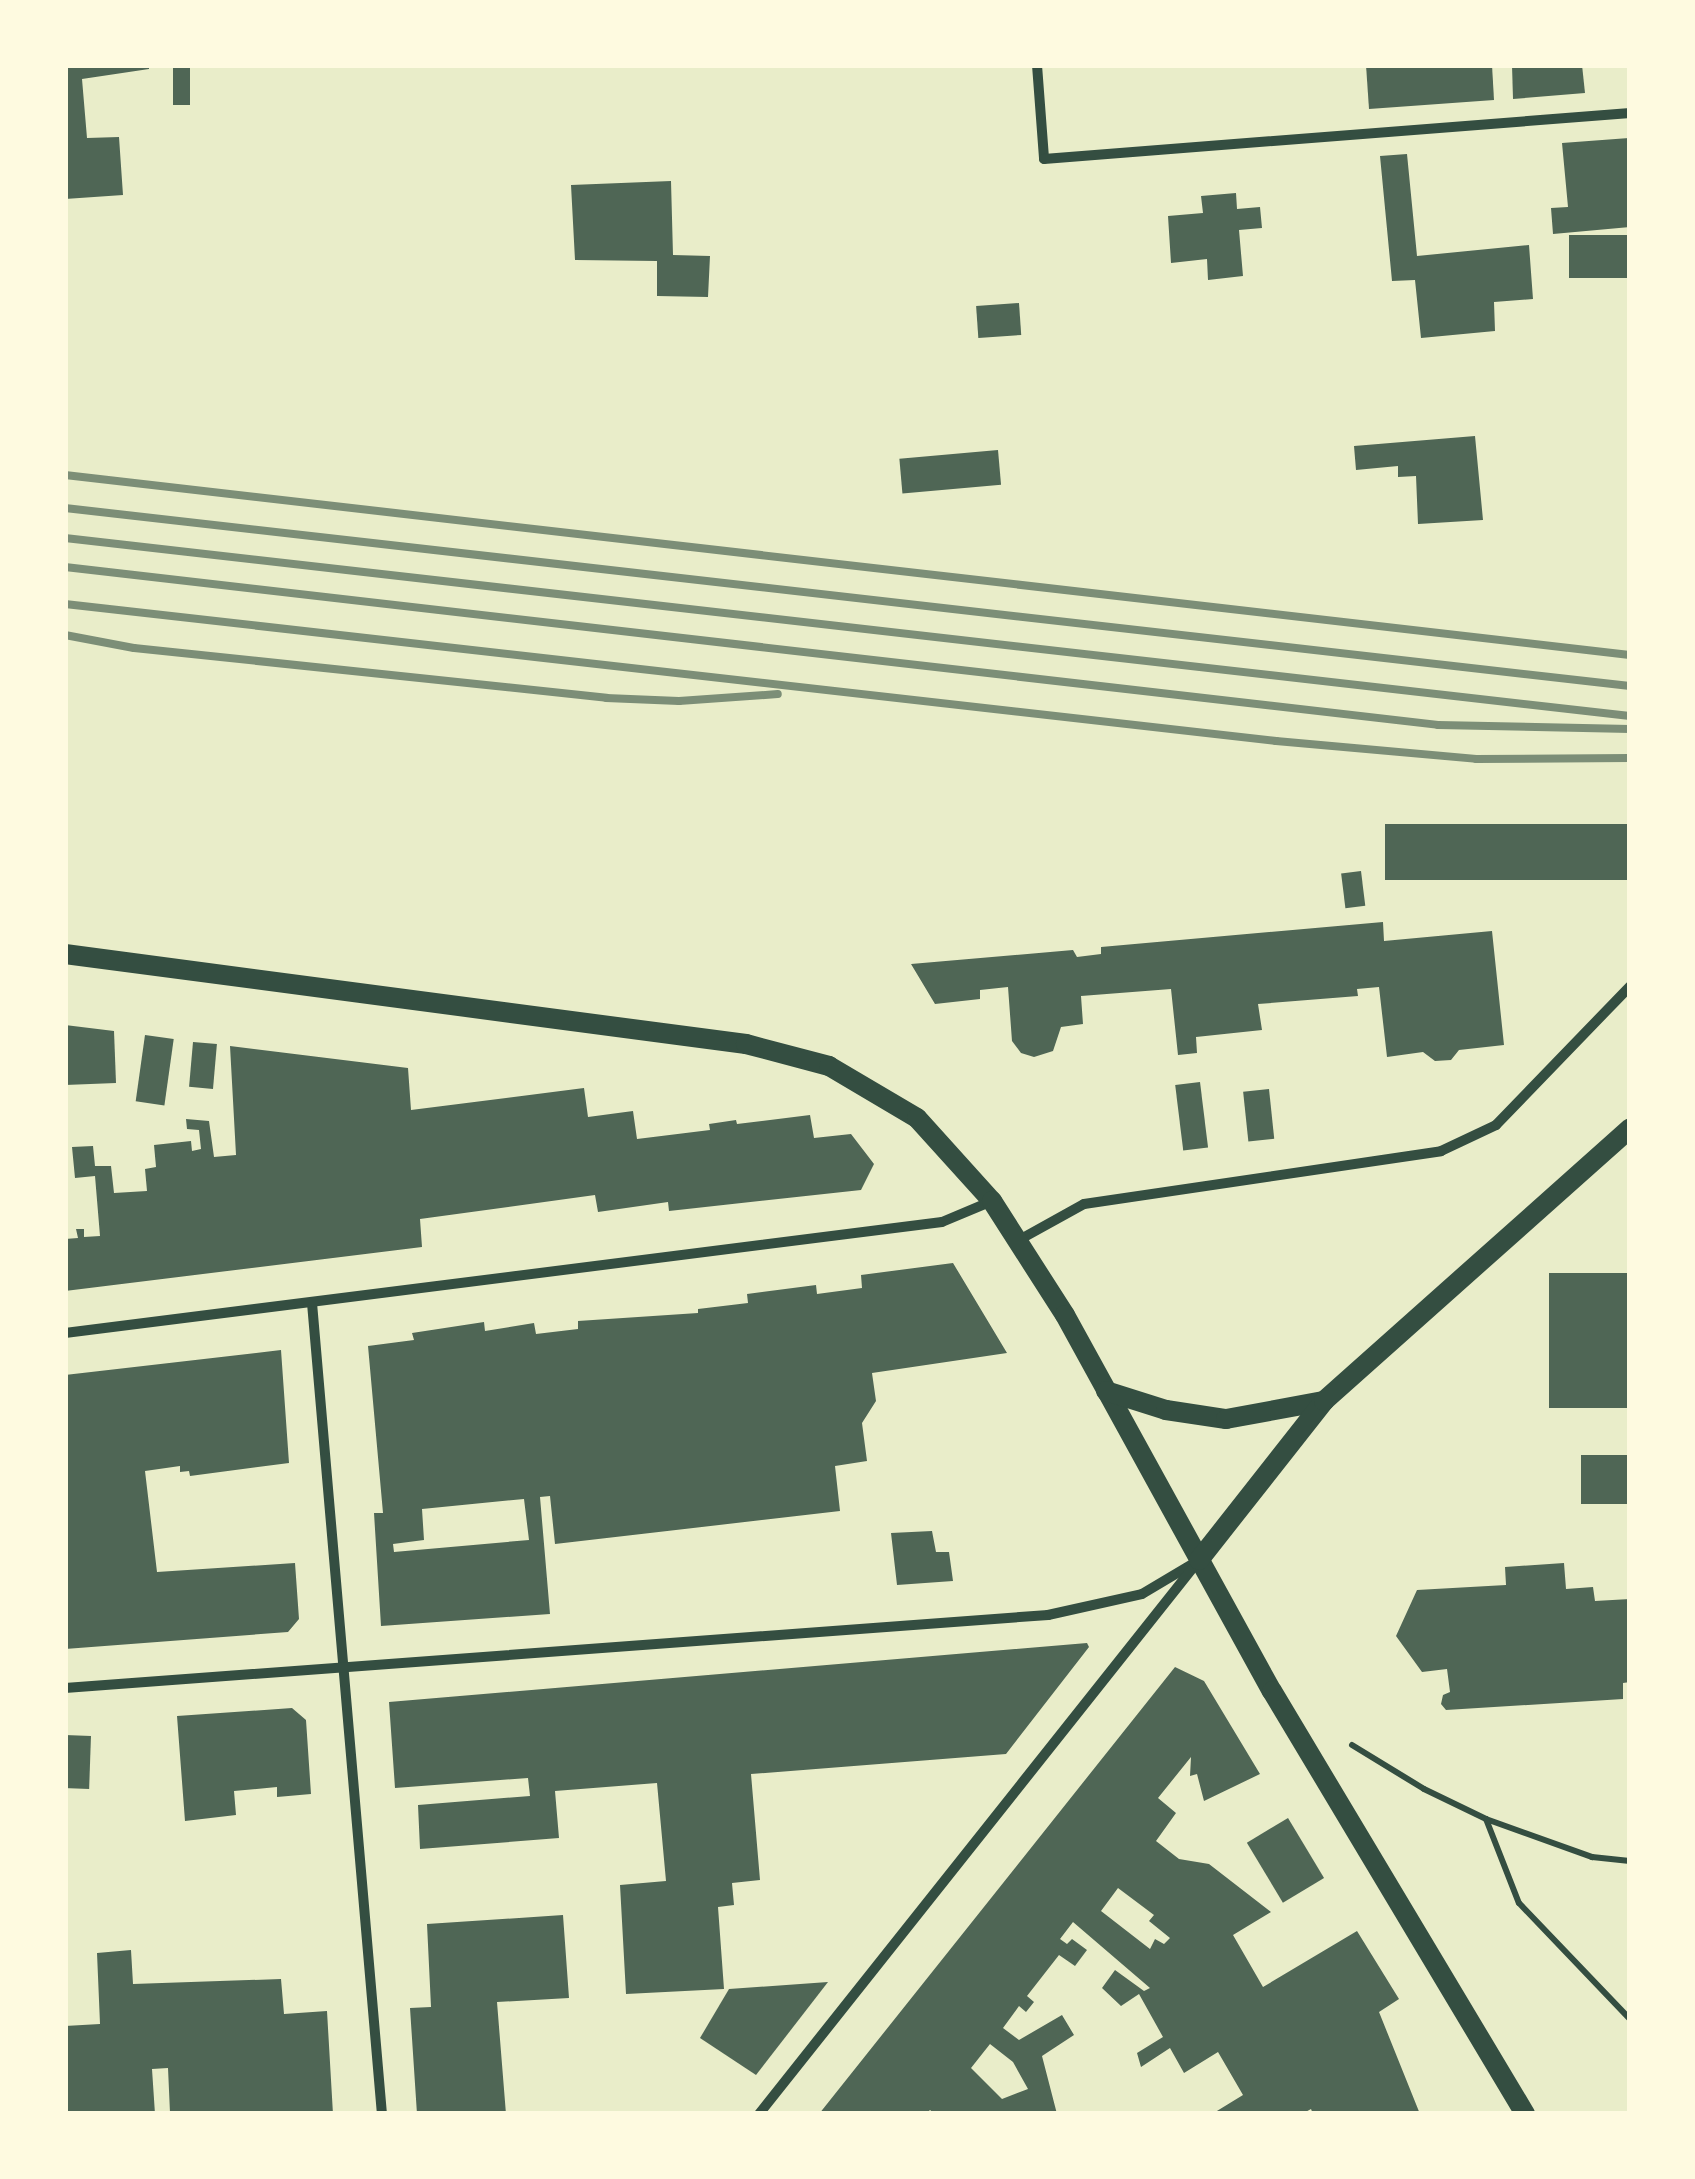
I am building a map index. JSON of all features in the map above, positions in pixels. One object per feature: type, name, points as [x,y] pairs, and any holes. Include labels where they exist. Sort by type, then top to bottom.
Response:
[{"type":"main road","points":[[65,954],[746,1044],[830,1066],[917,1118],[992,1200],[1019,1240],[1198,1560],[1524,2114]]},
{"type":"main road","points":[[1198,1560],[1324,1402],[1630,1128]]},
{"type":"main road","points":[[1106,1391],[1166,1410],[1226,1419],[1324,1402]]},
{"type":"street","points":[[1037,65],[1044,158],[1630,113]]},
{"type":"street","points":[[1019,1240],[1084,1204],[1441,1151],[1496,1125],[1630,986]]},
{"type":"street","points":[[65,1333],[942,1222],[992,1200]]},
{"type":"street","points":[[312,1303],[382,2114]]},
{"type":"street","points":[[65,1688],[1048,1615],[1142,1594],[1198,1560]]},
{"type":"street","points":[[759,2114],[1198,1560]]},
{"type":"path","points":[[1380,1764],[1486,1819],[1592,1857],[1630,1861]]},
{"type":"path","points":[[1486,1819],[1519,1904],[1630,2019]]},
{"type":"building","points":[[65,65],[149,65],[149,69],[82,79],[87,138],[119,137],[123,195],[65,199]]},
{"type":"building","points":[[173,65],[190,65],[190,105],[173,105]]},
{"type":"building","points":[[1366,65],[1492,65],[1494,100],[1369,109]]},
{"type":"building","points":[[1512,65],[1582,65],[1585,93],[1513,99]]},
{"type":"building","points":[[1629,138],[1630,227],[1553,234],[1551,208],[1568,207],[1562,143]]},
{"type":"building","points":[[1407,154],[1417,256],[1529,245],[1533,299],[1494,302],[1495,331],[1421,338],[1415,280],[1392,281],[1380,156]]},
{"type":"building","points":[[671,181],[673,255],[710,256],[708,297],[657,296],[657,261],[575,260],[571,185]]},
{"type":"building","points":[[1236,193],[1237,209],[1260,207],[1262,228],[1239,230],[1243,276],[1208,280],[1207,259],[1171,263],[1168,216],[1203,213],[1201,196]]},
{"type":"building","points":[[1569,235],[1630,235],[1630,278],[1569,278]]},
{"type":"building","points":[[1019,303],[1021,335],[978,338],[976,306]]},
{"type":"building","points":[[1475,436],[1483,520],[1418,524],[1416,476],[1398,477],[1398,466],[1356,470],[1354,446]]},
{"type":"building","points":[[998,450],[1001,485],[902,493],[899,459]]},
{"type":"building","points":[[1385,824],[1630,824],[1630,880],[1385,880]]},
{"type":"building","points":[[1361,871],[1365,906],[1345,908],[1341,873]]},
{"type":"building","points":[[1383,922],[1384,941],[1492,931],[1504,1045],[1459,1050],[1451,1060],[1435,1061],[1423,1052],[1387,1057],[1379,987],[1357,989],[1358,996],[1258,1004],[1262,1030],[1196,1037],[1197,1053],[1178,1055],[1171,989],[1081,996],[1083,1024],[1061,1027],[1053,1051],[1034,1057],[1021,1053],[1012,1041],[1008,987],[980,990],[980,999],[935,1004],[911,964],[1073,950],[1077,957],[1101,954],[1101,947]]},
{"type":"building","points":[[65,1025],[114,1031],[116,1083],[65,1085]]},
{"type":"building","points":[[145,1035],[174,1039],[164,1105],[136,1101]]},
{"type":"building","points":[[193,1042],[217,1044],[213,1089],[189,1087]]},
{"type":"building","points":[[230,1046],[408,1068],[411,1110],[584,1088],[588,1117],[633,1111],[637,1139],[710,1130],[709,1124],[736,1120],[737,1124],[810,1115],[814,1138],[851,1134],[874,1164],[861,1190],[669,1211],[668,1202],[598,1212],[595,1195],[420,1219],[422,1247],[65,1291],[65,1239],[78,1238],[76,1229],[84,1229],[84,1237],[100,1236],[95,1176],[75,1178],[72,1147],[93,1146],[95,1166],[111,1166],[114,1193],[147,1191],[145,1169],[156,1167],[154,1145],[191,1141],[192,1151],[201,1149],[199,1130],[187,1129],[186,1119],[209,1121],[214,1157],[236,1155]]},
{"type":"building","points":[[1200,1082],[1208,1148],[1183,1151],[1175,1085]]},
{"type":"building","points":[[1269,1089],[1274,1139],[1248,1141],[1243,1092]]},
{"type":"building","points":[[953,1263],[1007,1353],[872,1373],[876,1401],[862,1423],[867,1461],[835,1466],[840,1511],[555,1544],[550,1496],[540,1497],[550,1614],[381,1626],[374,1513],[383,1513],[368,1346],[414,1340],[412,1333],[484,1322],[485,1331],[534,1323],[536,1334],[578,1329],[578,1321],[698,1313],[698,1309],[748,1303],[747,1294],[816,1285],[817,1294],[862,1288],[861,1275]],"holes":[[[524,1499],[529,1540],[394,1552],[393,1544],[424,1540],[422,1509]]]},
{"type":"building","points":[[1549,1273],[1630,1273],[1630,1408],[1549,1408]]},
{"type":"building","points":[[281,1350],[289,1463],[190,1476],[189,1471],[180,1472],[180,1466],[145,1471],[157,1572],[295,1563],[299,1619],[288,1632],[65,1649],[65,1375]]},
{"type":"building","points":[[1581,1455],[1630,1455],[1630,1504],[1581,1504]]},
{"type":"building","points":[[932,1531],[936,1552],[949,1552],[953,1581],[897,1585],[891,1533]]},
{"type":"building","points":[[1564,1563],[1566,1589],[1593,1587],[1595,1601],[1630,1599],[1630,1682],[1623,1683],[1623,1699],[1446,1710],[1441,1704],[1443,1695],[1450,1692],[1447,1669],[1422,1672],[1396,1636],[1417,1590],[1506,1585],[1505,1567]]},
{"type":"building","points":[[1087,1643],[1089,1647],[1006,1754],[751,1774],[760,1880],[732,1883],[734,1905],[718,1907],[724,1989],[626,1994],[620,1885],[666,1881],[657,1783],[555,1791],[559,1838],[420,1849],[418,1805],[530,1796],[528,1778],[395,1788],[389,1702]]},
{"type":"building","points":[[1175,1667],[1204,1681],[1260,1774],[1204,1801],[1197,1774],[1190,1776],[1191,1757],[1158,1798],[1176,1813],[1156,1841],[1179,1859],[1209,1864],[1271,1912],[1233,1935],[1263,1987],[1357,1931],[1399,1999],[1379,2012],[1420,2114],[1313,2114],[1311,2109],[1302,2114],[1212,2114],[1243,2095],[1218,2052],[1184,2073],[1170,2048],[1141,2067],[1137,2053],[1163,2037],[1139,1994],[1121,2006],[1102,1988],[1115,1970],[1144,1991],[1150,1988],[1073,1922],[1060,1939],[1067,1944],[1072,1939],[1087,1950],[1075,1966],[1059,1955],[1027,1996],[1034,2002],[1026,2012],[1019,2006],[1003,2028],[1019,2040],[1062,2015],[1074,2035],[1042,2056],[1057,2114],[935,2114],[930,2110],[926,2114],[819,2114]],"holes":[[[1118,1888],[1154,1915],[1149,1921],[1170,1938],[1164,1944],[1155,1939],[1150,1949],[1101,1911]],[[990,2044],[1013,2062],[1028,2089],[1002,2099],[971,2068]]]},
{"type":"building","points":[[292,1708],[306,1720],[311,1794],[277,1797],[277,1787],[234,1791],[236,1815],[185,1821],[177,1716]]},
{"type":"building","points":[[65,1735],[91,1736],[89,1789],[65,1788]]},
{"type":"building","points":[[1288,1818],[1324,1878],[1283,1903],[1247,1843]]},
{"type":"building","points":[[563,1915],[569,1998],[497,2002],[506,2114],[417,2114],[410,2008],[431,2007],[427,1924]]},
{"type":"building","points":[[131,1950],[133,1984],[281,1979],[284,2014],[327,2011],[333,2114],[170,2113],[168,2068],[152,2069],[155,2114],[65,2114],[65,2026],[100,2024],[97,1953]]},
{"type":"building","points":[[828,1982],[756,2075],[700,2038],[729,1989]]},
{"type":"railway","points":[[65,475],[1630,655]]},
{"type":"railway","points":[[65,508],[1630,686]]},
{"type":"railway","points":[[65,538],[1630,716]]},
{"type":"railway","points":[[65,567],[1438,725],[1630,729]]},
{"type":"railway","points":[[65,604],[1276,741],[1476,759],[1630,758]]},
{"type":"railway","points":[[65,635],[134,648],[606,698],[679,701],[778,694]]}]
